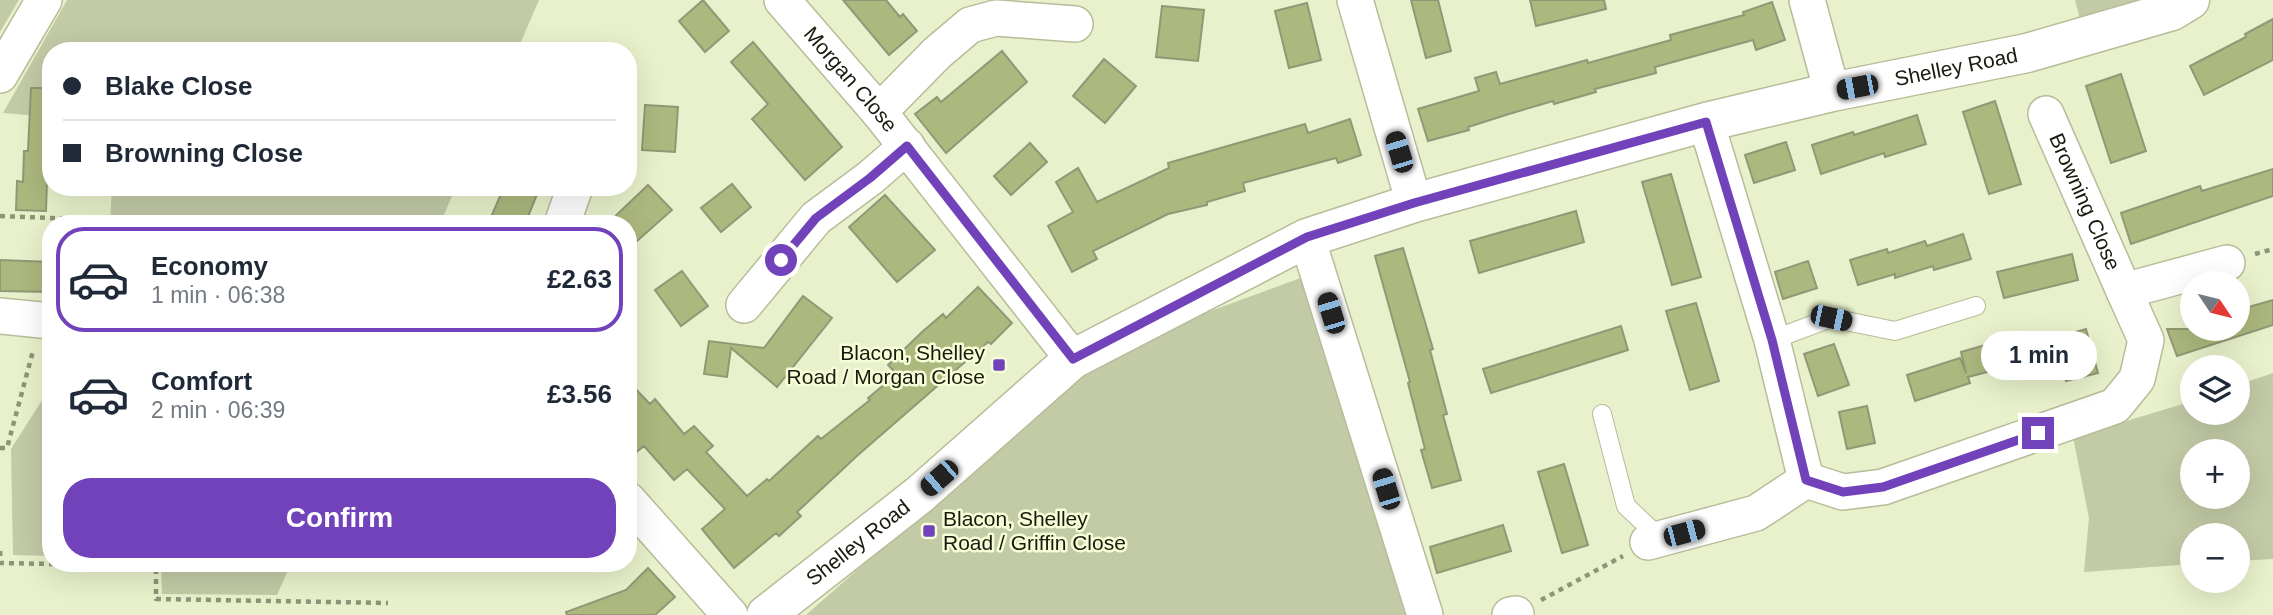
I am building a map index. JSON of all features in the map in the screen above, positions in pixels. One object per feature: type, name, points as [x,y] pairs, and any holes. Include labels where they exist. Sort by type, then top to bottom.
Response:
[{"type":"street","points":[[0,75],[44,0]]},
{"type":"street","name":"Morgan Close","points":[[782,0],[907,146],[1073,359]]},
{"type":"street","points":[[1354,0],[1414,203]]},
{"type":"street","points":[[1807,0],[1832,92]]},
{"type":"street","name":"Shelley Road","points":[[766,615],[919,495],[1073,359],[1307,237],[1414,203],[1706,122],[1832,92],[2027,53],[2172,11],[2190,0]]},
{"type":"street","points":[[878,112],[937,53],[970,25],[996,18],[1074,23]]},
{"type":"street","name":"Browning Close","points":[[1806,480],[1843,492],[1883,487],[2115,406],[2137,379],[2146,341],[2046,114]]},
{"type":"street","points":[[1654,541],[1756,513],[1806,480],[1772,340],[1706,122]]},
{"type":"street","points":[[749,283],[816,218],[870,178],[907,146]]},
{"type":"street","points":[[565,215],[572,196]]},
{"type":"street","points":[[1307,237],[1425,615]]},
{"type":"street","name":"Browning Close","points":[[2124,291],[2227,263]]},
{"type":"street","points":[[0,316],[42,319]]},
{"type":"street","points":[[637,510],[730,615]]},
{"type":"lane","points":[[1772,340],[1831,318],[1895,331],[1976,306]]},
{"type":"lane","points":[[1602,414],[1626,506],[1654,541]]},
{"type":"path","points":[[0,216],[42,218]]},
{"type":"path","points":[[0,448],[7,448],[42,323]]},
{"type":"path","points":[[1513,614],[1654,541]]},
{"type":"path","points":[[0,551],[1,563],[42,564]]},
{"type":"path","points":[[156,572],[156,599],[388,603]]},
{"type":"green space","points":[[0,0],[19,0],[0,32]]},
{"type":"green space","points":[[67,0],[539,0],[521,42],[43,42]]},
{"type":"green space","points":[[2075,0],[2152,0],[2081,23]]},
{"type":"green space","points":[[42,44],[42,116],[3,113]]},
{"type":"green space","points":[[112,196],[452,196],[444,215],[110,215]]},
{"type":"green space","points":[[1306,276],[1415,615],[806,615],[1081,372],[1197,316]]},
{"type":"green space","points":[[2273,373],[2273,559],[2250,560],[2250,523],[2180,523],[2180,565],[2084,572],[2089,518],[2073,437],[2180,405],[2180,425],[2250,425],[2250,381]]},
{"type":"green space","points":[[42,400],[42,556],[13,555],[11,449]]},
{"type":"green space","points":[[161,572],[287,572],[277,595],[162,594]]},
{"type":"building","points":[[703,0],[729,31],[705,52],[679,21]]},
{"type":"building","points":[[843,0],[886,0],[900,17],[903,14],[917,31],[889,55]]},
{"type":"building","points":[[1411,0],[1438,0],[1451,51],[1426,58]]},
{"type":"building","points":[[1530,0],[1604,0],[1606,9],[1536,26]]},
{"type":"building","points":[[1772,2],[1785,40],[1756,50],[1753,40],[1655,67],[1656,73],[1595,89],[1596,92],[1554,104],[1553,101],[1509,114],[1468,127],[1469,130],[1428,141],[1418,109],[1479,91],[1475,78],[1496,72],[1500,84],[1587,60],[1588,63],[1671,40],[1670,35],[1744,15],[1743,12]]},
{"type":"building","points":[[1307,3],[1321,60],[1289,68],[1275,11]]},
{"type":"building","points":[[1162,6],[1204,10],[1198,61],[1156,57]]},
{"type":"building","points":[[2273,19],[2273,60],[2204,95],[2190,66],[2246,37],[2245,34]]},
{"type":"building","points":[[753,42],[842,147],[805,180],[752,119],[768,104],[731,62]]},
{"type":"building","points":[[1002,51],[1027,82],[946,153],[915,114],[937,97],[941,102]]},
{"type":"building","points":[[1104,59],[1136,86],[1105,123],[1073,96]]},
{"type":"building","points":[[2121,74],[2146,151],[2111,163],[2086,86]]},
{"type":"building","points":[[31,88],[42,88],[42,196],[47,196],[46,211],[16,210],[17,181],[23,182],[24,151],[28,151]]},
{"type":"building","points":[[1995,101],[2021,184],[1989,194],[1963,112]]},
{"type":"building","points":[[645,105],[678,107],[675,152],[642,150]]},
{"type":"building","points":[[1917,115],[1926,144],[1885,157],[1884,153],[1821,174],[1812,145]]},
{"type":"building","points":[[1350,119],[1361,155],[1338,163],[1336,158],[1243,183],[1245,191],[1207,202],[1207,205],[1168,214],[1093,251],[1097,259],[1072,272],[1048,226],[1073,212],[1056,182],[1078,168],[1097,202],[1169,168],[1168,163],[1305,124],[1308,133]]},
{"type":"building","points":[[1786,142],[1795,170],[1754,183],[1745,155]]},
{"type":"building","points":[[1030,143],[1047,162],[1011,195],[994,176]]},
{"type":"building","points":[[2273,169],[2273,196],[2131,244],[2121,213],[2200,186],[2202,191]]},
{"type":"building","points":[[1671,174],[1701,277],[1672,285],[1642,182]]},
{"type":"building","points":[[732,184],[751,207],[721,232],[701,208]]},
{"type":"building","points":[[648,185],[672,210],[637,241],[637,215],[616,215]]},
{"type":"building","points":[[885,195],[935,250],[897,282],[849,227]]},
{"type":"building","points":[[500,196],[536,196],[529,215],[492,215]]},
{"type":"building","points":[[1576,211],[1584,242],[1479,273],[1470,241]]},
{"type":"building","points":[[1963,234],[1971,259],[1934,270],[1933,266],[1895,278],[1895,274],[1858,285],[1850,260],[1887,249],[1888,253],[1925,241],[1927,246]]},
{"type":"building","points":[[1403,248],[1433,349],[1430,350],[1447,414],[1443,415],[1461,480],[1432,488],[1421,450],[1425,449],[1408,383],[1410,382],[1375,256]]},
{"type":"building","points":[[2072,254],[2078,280],[2004,298],[1997,272]]},
{"type":"building","points":[[0,260],[42,262],[42,292],[0,291]]},
{"type":"building","points":[[1808,261],[1817,288],[1783,299],[1775,272]]},
{"type":"building","points":[[682,271],[708,306],[681,326],[655,290]]},
{"type":"building","points":[[978,287],[1012,323],[991,344],[988,342],[858,455],[797,512],[801,516],[779,536],[776,533],[734,568],[702,529],[725,509],[687,469],[674,480],[644,446],[637,452],[637,390],[650,404],[655,399],[684,434],[694,426],[713,446],[706,452],[747,496],[767,479],[769,481],[818,436],[821,439],[870,400],[868,398],[897,374],[888,365],[943,314],[946,318]]},
{"type":"building","points":[[803,296],[832,318],[777,387],[731,348],[727,377],[704,374],[709,341],[764,348]]},
{"type":"building","points":[[2273,300],[2273,325],[2250,332],[2250,307]]},
{"type":"building","points":[[1696,303],[1719,381],[1690,390],[1666,311]]},
{"type":"building","points":[[1621,326],[1628,350],[1491,393],[1483,369]]},
{"type":"building","points":[[2086,329],[2098,373],[2066,381],[2055,338]]},
{"type":"building","points":[[2167,329],[2180,329],[2180,341],[2223,341],[2177,356]]},
{"type":"building","points":[[1999,341],[2007,367],[1968,377],[1970,383],[1915,401],[1907,375],[1960,358],[1966,373],[1961,352]]},
{"type":"building","points":[[1834,344],[1849,385],[1818,396],[1804,354]]},
{"type":"building","points":[[1867,406],[1875,443],[1847,449],[1839,412]]},
{"type":"building","points":[[1564,464],[1588,545],[1562,553],[1538,472]]},
{"type":"building","points":[[1503,525],[1511,551],[1437,573],[1430,547]]},
{"type":"building","points":[[648,568],[675,597],[655,615],[567,615],[566,612],[626,590]]},
{"type":"place","name":"Blacon, Shelley Road / Morgan Close","points":[[999,365]]},
{"type":"place","name":"Blacon, Shelley Road / Griffin Close","points":[[929,531]]},
{"type":"route","points":[[781,260],[816,218],[870,178],[907,146],[1073,359],[1307,237],[1414,203],[1706,122],[1772,340],[1806,480],[1843,492],[1883,487],[2038,433]]}]
